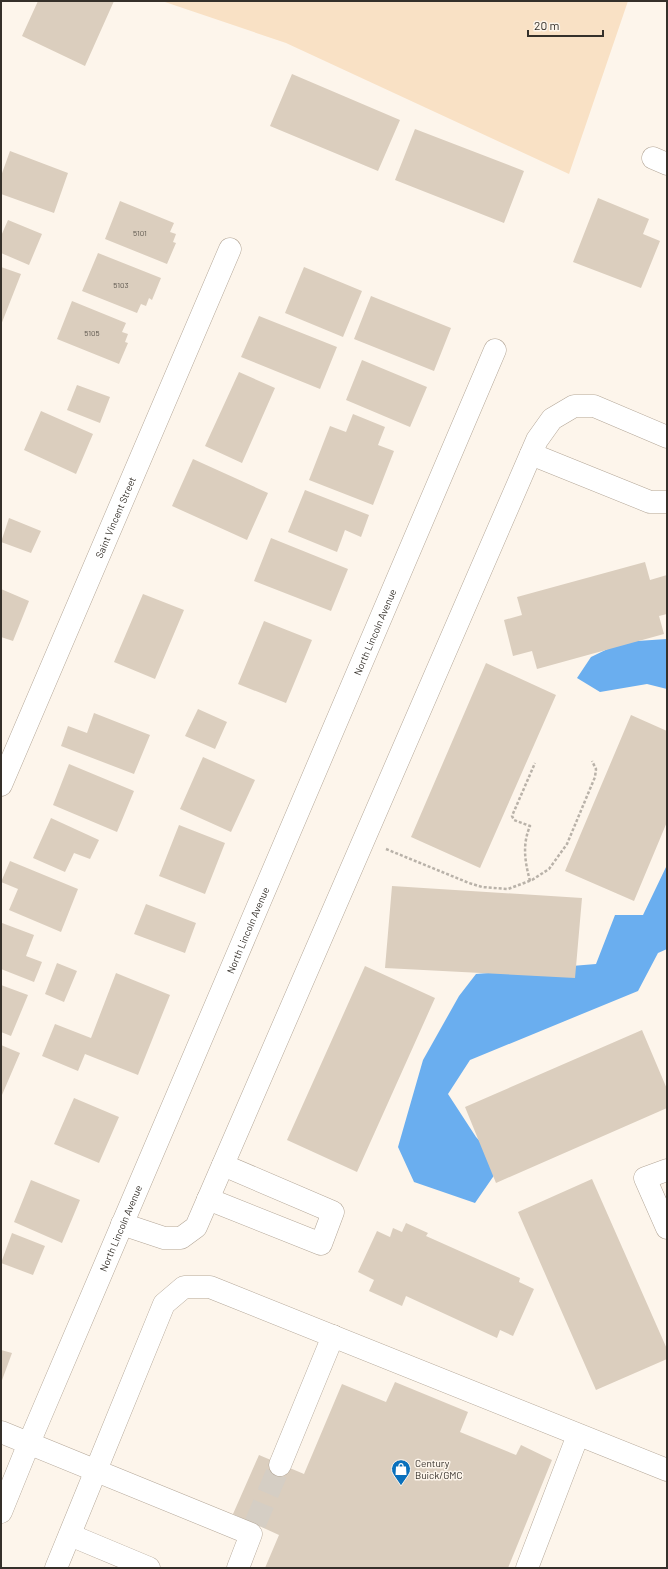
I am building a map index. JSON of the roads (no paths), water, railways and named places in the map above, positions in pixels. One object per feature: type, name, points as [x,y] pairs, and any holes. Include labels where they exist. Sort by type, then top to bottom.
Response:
[{"type":"street","name":"Saint Vincent Street","points":[[1,785],[230,249]]},
{"type":"street","name":"North Lincoln Avenue","points":[[1,1512],[122,1224],[495,350]]},
{"type":"street","points":[[122,1224],[164,1238],[181,1238],[196,1227],[537,440],[552,419],[574,406],[594,406],[667,437]]},
{"type":"street","points":[[531,454],[650,502],[667,502]]},
{"type":"street","points":[[208,1199],[321,1244],[333,1212],[223,1165]]},
{"type":"street","points":[[667,1170],[645,1178],[667,1228]]},
{"type":"street","points":[[56,1568],[164,1304],[184,1287],[210,1287],[667,1470]]},
{"type":"street","points":[[280,1464],[333,1336]]},
{"type":"street","points":[[1,1432],[95,1472],[253,1529],[238,1568]]},
{"type":"street","points":[[527,1568],[578,1435]]},
{"type":"street","points":[[70,1535],[149,1568]]},
{"type":"water","points":[[667,639],[667,689],[647,684],[600,692],[577,678],[591,657],[622,642]]},
{"type":"water","points":[[667,865],[667,949],[658,953],[638,991],[470,1060],[448,1094],[476,1137],[495,1158],[495,1174],[475,1203],[414,1182],[398,1147],[423,1060],[459,996],[476,974],[596,964],[615,915],[643,915]]},
{"type":"tunnel","points":[[255,1524],[280,1465]]},
{"type":"place","name":"Century Buick/GMC","points":[[401,1486]]}]
